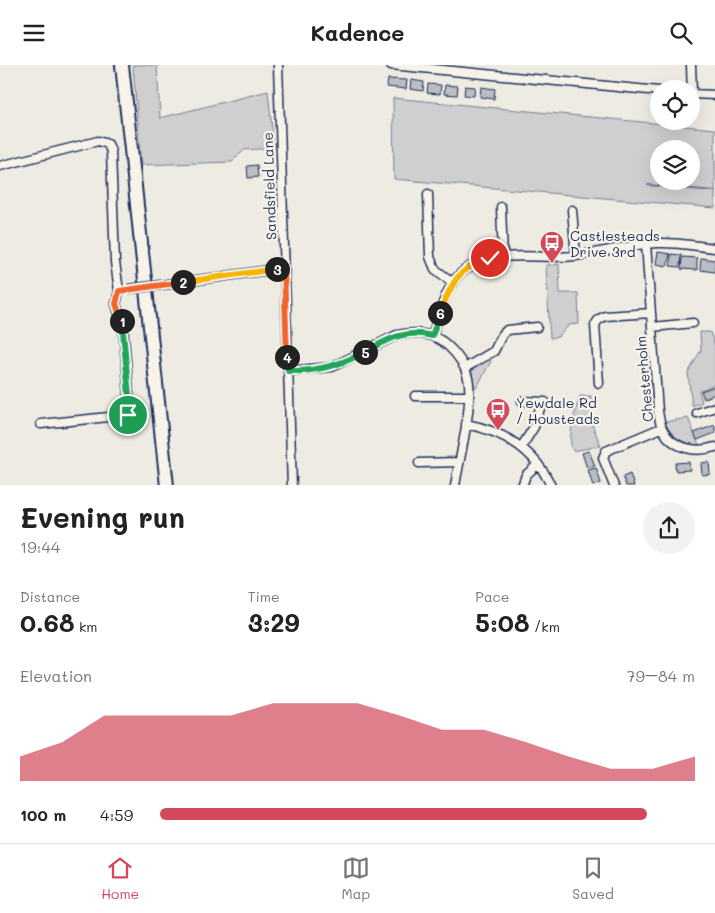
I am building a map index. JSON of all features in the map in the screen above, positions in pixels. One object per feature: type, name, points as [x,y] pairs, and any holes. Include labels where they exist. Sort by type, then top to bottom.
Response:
[{"type":"highway","points":[[122,65],[167,485]]},
{"type":"street","name":"Sandsfield Lane","points":[[278,65],[292,485]]},
{"type":"street","points":[[391,65],[420,66],[650,90]]},
{"type":"street","points":[[691,65],[692,80]]},
{"type":"street","points":[[700,94],[715,95]]},
{"type":"street","points":[[0,166],[98,141],[108,144],[111,153],[115,262],[119,291],[116,304],[123,326],[130,406],[128,415],[41,424]]},
{"type":"street","points":[[428,194],[430,257],[435,269],[452,282]]},
{"type":"street","points":[[501,207],[503,257]]},
{"type":"street","points":[[572,210],[576,256]]},
{"type":"street","points":[[432,336],[452,282],[464,269],[479,262],[503,257],[576,256],[659,243],[715,247]]},
{"type":"street","name":"Chesterholm","points":[[646,244],[661,428],[672,441],[690,450],[715,447]]},
{"type":"street","points":[[119,291],[284,269]]},
{"type":"street","points":[[599,383],[595,325],[599,319],[604,316],[651,313]]},
{"type":"street","name":"Chesterholm","points":[[652,327],[693,323]]},
{"type":"street","points":[[465,368],[494,351],[502,335],[507,330],[537,327]]},
{"type":"street","points":[[288,371],[332,367],[398,335],[421,333],[446,343],[458,355],[469,380],[466,424],[455,485]]},
{"type":"street","points":[[415,396],[469,396]]},
{"type":"street","points":[[522,401],[545,402],[534,427],[522,446]]},
{"type":"street","points":[[697,413],[715,407]]},
{"type":"street","points":[[466,424],[495,432],[522,446],[538,464],[551,485]]},
{"type":"street","name":"Chesterholm","points":[[614,485],[604,458],[606,451],[661,428]]},
{"type":"street","points":[[419,463],[458,462]]},
{"type":"street","points":[[522,485],[526,475],[538,464]]},
{"type":"shaded area","points":[[133,65],[157,65],[160,118],[268,91],[274,148],[244,150],[232,162],[141,165]]},
{"type":"shaded area","points":[[393,98],[650,123],[650,130],[700,130],[700,128],[715,129],[715,208],[394,179]]},
{"type":"shaded area","points":[[559,264],[560,293],[578,293],[579,324],[569,325],[558,337],[550,338],[546,265]]},
{"type":"shaded area","points":[[700,332],[710,332],[715,346],[715,384],[699,391],[702,402],[692,406],[688,373],[701,350]]},
{"type":"shaded area","points":[[487,360],[491,361],[477,387],[473,386],[472,369]]},
{"type":"shaded area","points":[[580,396],[591,396],[593,427],[601,446],[573,451],[571,432]]},
{"type":"shaded area","points":[[688,418],[699,445],[693,445],[678,439],[670,432],[664,422]]},
{"type":"building","points":[[388,79],[407,80],[406,89],[387,87]]},
{"type":"building","points":[[411,80],[424,82],[423,91],[410,89]]},
{"type":"building","points":[[428,84],[441,85],[440,94],[427,93]]},
{"type":"building","points":[[445,85],[458,86],[457,95],[444,94]]},
{"type":"building","points":[[465,86],[475,87],[474,96],[464,95]]},
{"type":"building","points":[[481,87],[495,89],[494,99],[480,97]]},
{"type":"building","points":[[257,165],[258,177],[248,178],[247,166]]},
{"type":"building","points":[[658,252],[670,254],[667,266],[656,264]]},
{"type":"building","points":[[671,254],[681,255],[680,267],[670,266]]},
{"type":"building","points":[[682,257],[697,258],[697,270],[681,269]]},
{"type":"building","points":[[701,258],[715,260],[715,272],[700,270]]},
{"type":"building","points":[[715,386],[715,394],[704,399],[701,391]]},
{"type":"building","points":[[715,425],[715,433],[697,440],[694,433]]},
{"type":"building","points":[[589,451],[595,466],[587,468],[582,453]]},
{"type":"building","points":[[689,462],[690,470],[676,471],[675,463]]},
{"type":"building","points":[[709,462],[710,474],[702,475],[701,463]]},
{"type":"building","points":[[596,468],[601,483],[593,485],[588,470]]},
{"type":"building","points":[[630,474],[634,485],[626,485],[623,477]]},
{"type":"waterway","points":[[648,185],[715,191]]},
{"type":"place","name":"Castlesteads Drive 3rd","points":[[552,264]]},
{"type":"place","name":"Yewdale Rd / Housteads","points":[[498,431]]},
{"type":"route","points":[[128,415],[130,406],[123,326],[116,304],[119,291],[284,269],[288,371],[309,370],[332,367],[398,335],[421,333],[432,336],[452,282],[464,269],[490,258]]}]
